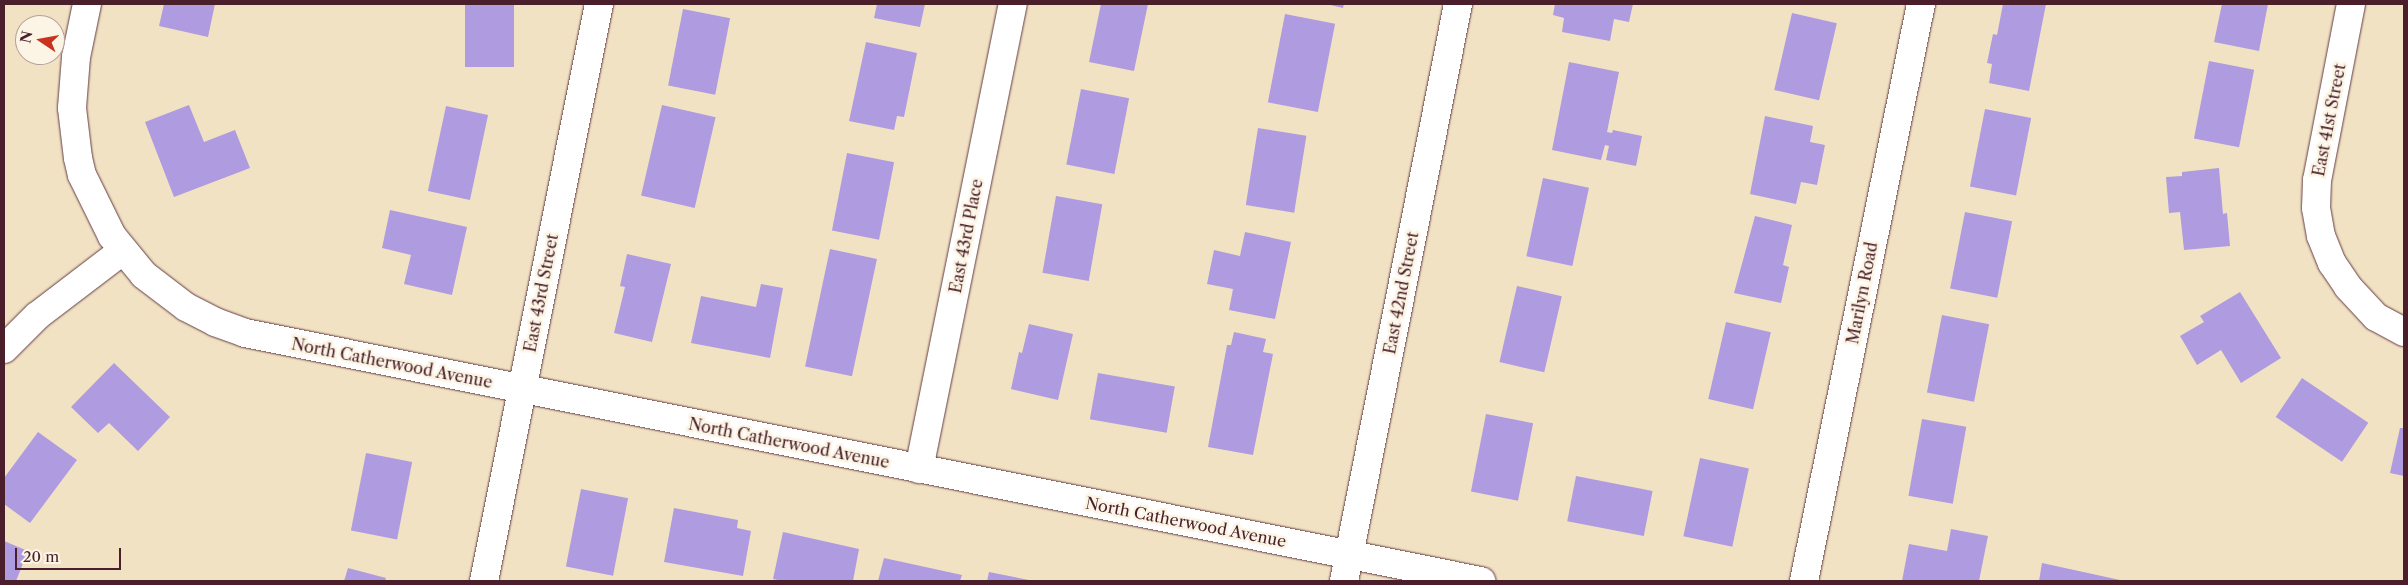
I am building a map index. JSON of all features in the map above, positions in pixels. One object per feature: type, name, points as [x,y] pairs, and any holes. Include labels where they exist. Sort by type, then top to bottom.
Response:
[{"type":"street","name":"North Catherwood Avenue","points":[[87,4],[76,57],[72,108],[82,175],[96,207],[122,251],[144,276],[172,297],[201,315],[230,328],[255,335],[1480,581]]},
{"type":"street","name":"East 43rd Street","points":[[484,581],[599,4]]},
{"type":"street","name":"East 43rd Place","points":[[919,469],[1013,4]]},
{"type":"street","name":"East 42nd Street","points":[[1344,581],[1458,4]]},
{"type":"street","name":"Marilyn Road","points":[[1804,581],[1921,4]]},
{"type":"street","name":"East 41st Street","points":[[2351,4],[2317,180],[2316,208],[2321,236],[2332,263],[2356,298],[2376,317],[2404,332]]},
{"type":"street","points":[[4,349],[37,316],[122,251]]},
{"type":"building","points":[[164,4],[215,4],[208,37],[159,26]]},
{"type":"building","points":[[465,4],[514,4],[514,67],[465,67]]},
{"type":"building","points":[[877,4],[925,4],[920,27],[874,18]]},
{"type":"building","points":[[1101,4],[1148,4],[1134,71],[1089,62]]},
{"type":"building","points":[[1326,4],[1344,4],[1343,8]]},
{"type":"building","points":[[1555,4],[1633,4],[1629,22],[1614,19],[1610,41],[1562,32],[1564,18],[1553,15]]},
{"type":"building","points":[[2003,4],[2046,4],[2029,91],[1989,83],[1992,64],[1987,63],[1993,34],[1997,35]]},
{"type":"building","points":[[2222,4],[2268,4],[2259,51],[2214,42]]},
{"type":"building","points":[[683,9],[730,18],[715,95],[668,86]]},
{"type":"building","points":[[1792,13],[1837,23],[1819,100],[1774,90]]},
{"type":"building","points":[[1285,14],[1335,24],[1318,112],[1268,102]]},
{"type":"building","points":[[866,42],[917,53],[904,117],[897,116],[894,130],[849,121]]},
{"type":"building","points":[[2209,61],[2254,70],[2239,147],[2194,139]]},
{"type":"building","points":[[1569,62],[1619,72],[1607,132],[1612,133],[1613,130],[1642,136],[1636,166],[1606,160],[1609,146],[1605,145],[1601,160],[1552,150]]},
{"type":"building","points":[[1081,89],[1129,98],[1114,174],[1066,165]]},
{"type":"building","points":[[189,105],[204,142],[235,130],[250,168],[174,197],[145,122]]},
{"type":"building","points":[[662,105],[716,117],[695,208],[641,196]]},
{"type":"building","points":[[446,106],[488,115],[470,200],[428,191]]},
{"type":"building","points":[[1985,109],[2031,118],[2016,196],[1970,187]]},
{"type":"building","points":[[1765,116],[1813,126],[1810,142],[1825,145],[1817,185],[1801,182],[1796,204],[1750,194]]},
{"type":"building","points":[[1258,128],[1306,136],[1294,213],[1246,205]]},
{"type":"building","points":[[847,153],[894,162],[879,240],[832,231]]},
{"type":"building","points":[[2219,168],[2223,214],[2227,213],[2230,246],[2184,250],[2180,212],[2169,213],[2166,177],[2182,176],[2182,172]]},
{"type":"building","points":[[1543,178],[1589,188],[1572,266],[1526,256]]},
{"type":"building","points":[[1056,196],[1102,204],[1089,281],[1042,273]]},
{"type":"building","points":[[390,210],[467,227],[452,295],[404,284],[411,255],[382,248]]},
{"type":"building","points":[[1965,212],[2012,221],[1997,298],[1950,289]]},
{"type":"building","points":[[1755,216],[1792,225],[1783,265],[1789,267],[1781,303],[1734,293]]},
{"type":"building","points":[[1245,232],[1291,242],[1275,319],[1229,310],[1233,289],[1207,284],[1214,250],[1240,256]]},
{"type":"building","points":[[830,249],[877,259],[852,376],[805,366]]},
{"type":"building","points":[[627,254],[671,264],[652,342],[614,333],[625,287],[620,286]]},
{"type":"building","points":[[761,284],[783,288],[770,358],[691,343],[701,296],[756,307]]},
{"type":"building","points":[[1517,286],[1562,296],[1544,372],[1499,362]]},
{"type":"building","points":[[2240,292],[2281,358],[2241,383],[2221,350],[2197,365],[2180,336],[2204,322],[2200,316]]},
{"type":"building","points":[[1942,315],[1989,324],[1974,402],[1927,393]]},
{"type":"building","points":[[1726,322],[1771,332],[1753,409],[1708,399]]},
{"type":"building","points":[[1029,324],[1073,334],[1058,400],[1011,389],[1019,352],[1022,353]]},
{"type":"building","points":[[1234,332],[1266,339],[1263,352],[1273,354],[1253,455],[1208,447],[1227,345],[1231,345]]},
{"type":"building","points":[[114,363],[170,417],[138,451],[109,423],[98,433],[71,407]]},
{"type":"building","points":[[1098,373],[1175,387],[1167,433],[1090,419]]},
{"type":"building","points":[[2302,378],[2368,423],[2342,462],[2276,417]]},
{"type":"building","points":[[1486,414],[1533,423],[1518,501],[1471,492]]},
{"type":"building","points":[[1922,419],[1966,427],[1953,504],[1908,496]]},
{"type":"building","points":[[2400,428],[2404,428],[2404,476],[2390,473]]},
{"type":"building","points":[[38,432],[77,460],[30,523],[4,504],[4,478]]},
{"type":"building","points":[[366,453],[412,462],[397,540],[351,531]]},
{"type":"building","points":[[1700,458],[1749,468],[1732,547],[1683,536]]},
{"type":"building","points":[[1576,476],[1653,491],[1644,536],[1567,521]]},
{"type":"building","points":[[581,489],[628,498],[613,576],[566,567]]},
{"type":"building","points":[[674,508],[738,520],[737,528],[751,531],[743,576],[664,562]]},
{"type":"building","points":[[1951,529],[1988,536],[1979,581],[1902,581],[1909,544],[1947,551]]},
{"type":"building","points":[[783,532],[859,549],[853,581],[783,581],[773,579]]},
{"type":"building","points":[[4,541],[28,551],[16,581],[4,581]]},
{"type":"building","points":[[884,558],[962,575],[960,581],[878,581]]},
{"type":"building","points":[[2042,563],[2120,580],[2120,581],[2039,581]]},
{"type":"building","points":[[348,568],[386,578],[385,581],[344,581]]},
{"type":"building","points":[[989,572],[1029,580],[1029,581],[987,581]]}]
